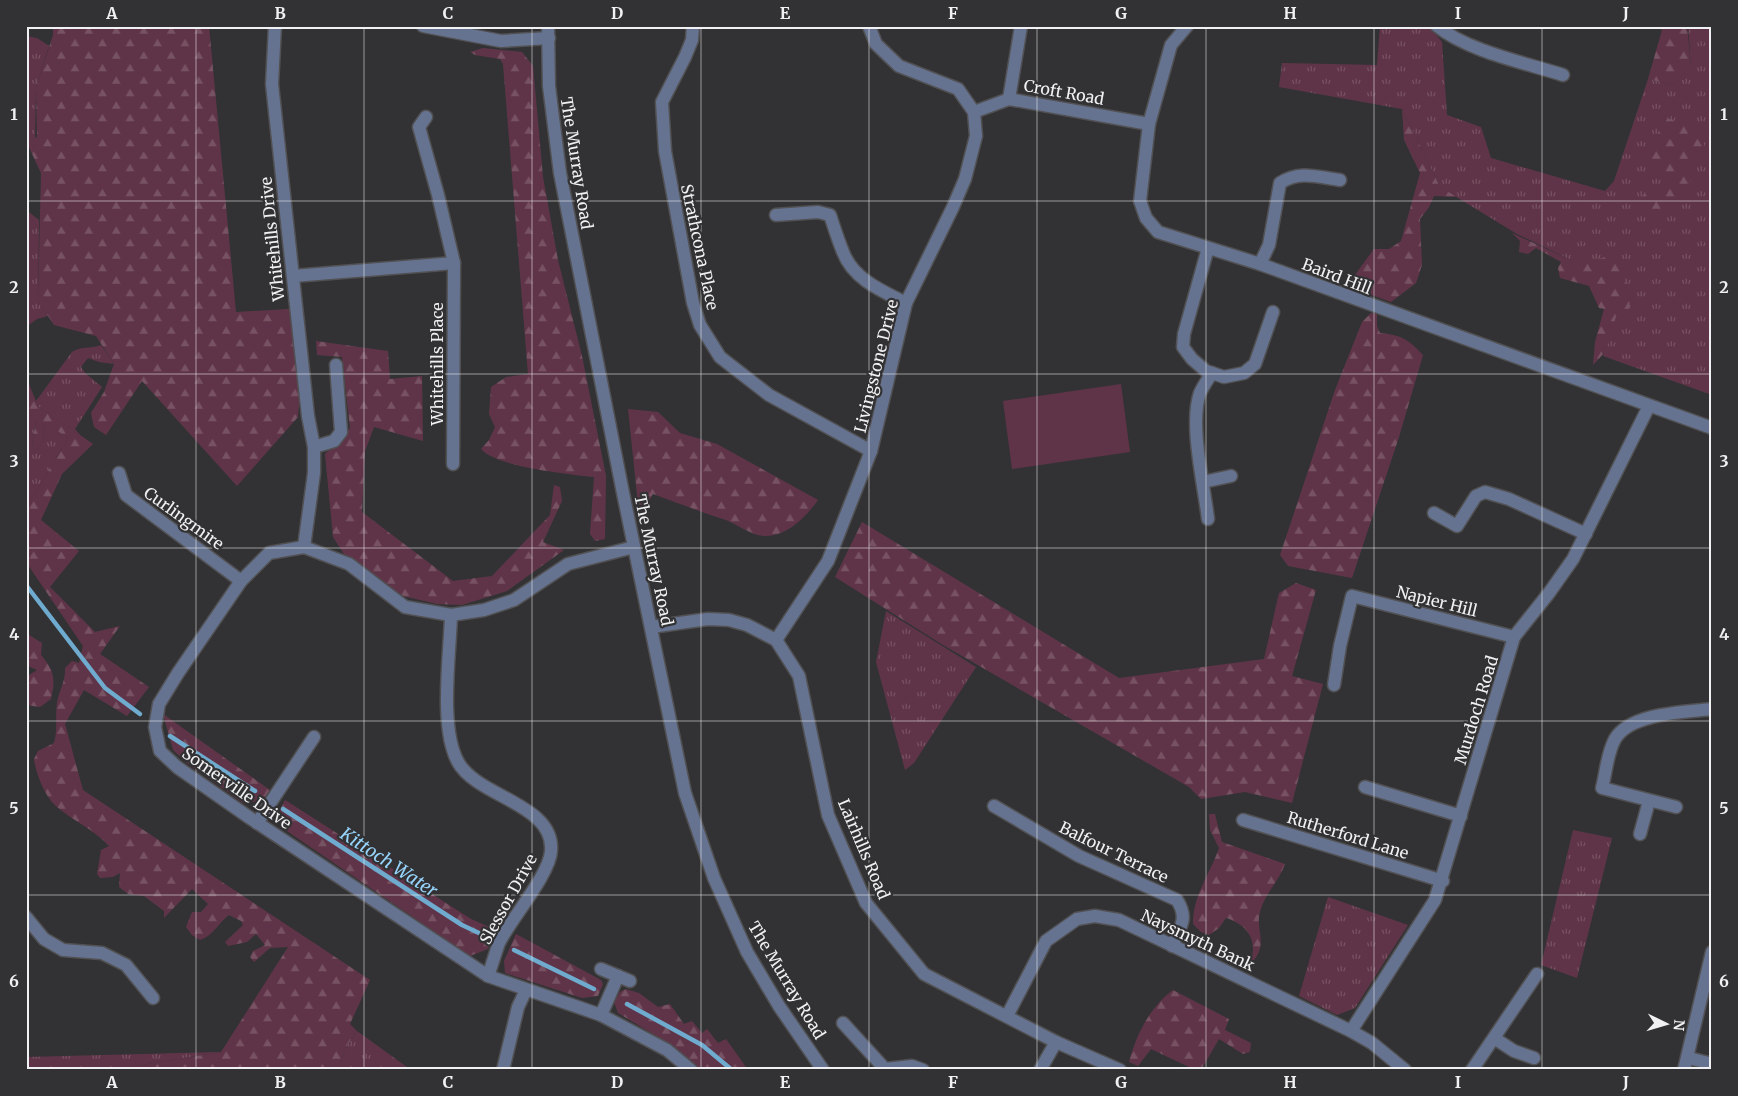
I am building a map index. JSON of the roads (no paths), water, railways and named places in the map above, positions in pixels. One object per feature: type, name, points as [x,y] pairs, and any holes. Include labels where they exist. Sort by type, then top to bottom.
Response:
[{"type":"street","name":"Whitehills Drive","points":[[275,26],[272,84],[308,416],[314,447],[314,473],[304,546]]},
{"type":"street","points":[[423,26],[450,29],[501,41],[548,32]]},
{"type":"street","name":"Strathcona Place","points":[[693,26],[692,40],[662,102],[668,168],[693,303],[700,325],[720,356],[769,395],[871,451]]},
{"type":"street","points":[[869,26],[876,44],[899,66],[958,89],[974,112]]},
{"type":"street","points":[[1009,99],[1021,26]]},
{"type":"street","name":"Baird Hill","points":[[1187,26],[1171,45],[1149,124],[1140,201],[1146,218],[1158,232],[1260,264],[1391,314],[1456,334],[1712,428]]},
{"type":"street","points":[[1437,26],[1449,36],[1468,44],[1563,75]]},
{"type":"street","name":"The Murray Road","points":[[548,32],[549,86],[560,173],[685,793],[714,878],[747,952],[779,1006],[823,1070]]},
{"type":"street","name":"Croft Road","points":[[974,112],[1009,99],[1149,124]]},
{"type":"street","name":"Livingstone Drive","points":[[776,640],[828,561],[871,451],[906,303],[965,179],[976,136],[974,112]]},
{"type":"street","name":"Whitehills Place","points":[[426,117],[419,128],[438,195],[454,263],[453,464]]},
{"type":"street","points":[[1260,264],[1269,245],[1280,183],[1292,175],[1340,180]]},
{"type":"street","points":[[776,216],[818,212],[830,215],[843,254],[853,268],[866,281],[906,303]]},
{"type":"street","points":[[1208,248],[1186,318],[1183,347],[1192,359],[1212,373],[1224,377],[1244,374],[1255,364],[1273,312]]},
{"type":"street","points":[[293,276],[454,263]]},
{"type":"street","points":[[314,447],[334,440],[341,432],[336,365]]},
{"type":"street","points":[[1208,519],[1196,411],[1200,392],[1212,373]]},
{"type":"street","name":"Murdoch Road","points":[[1351,1031],[1425,918],[1442,881],[1514,636],[1549,593],[1586,534],[1649,406]]},
{"type":"street","name":"Curlingmire","points":[[119,473],[126,495],[242,581]]},
{"type":"street","points":[[1203,482],[1230,476]]},
{"type":"street","points":[[1434,513],[1456,526],[1476,496],[1485,492],[1508,499],[1586,534]]},
{"type":"street","points":[[304,546],[349,564],[405,607],[451,615],[484,610],[514,600],[568,564],[634,547]]},
{"type":"street","name":"Somerville Drive","points":[[304,546],[269,553],[242,581],[159,704],[155,727],[160,751],[177,767],[257,823],[488,976],[601,1016],[667,1050],[691,1070]]},
{"type":"street","name":"Napier Hill","points":[[1334,685],[1340,646],[1352,596],[1514,636]]},
{"type":"street","name":"Slessor Drive","points":[[451,615],[448,727],[457,760],[464,771],[482,785],[520,806],[538,819],[552,839],[552,854],[499,944],[488,976]]},
{"type":"street","points":[[651,627],[708,619],[729,620],[747,626],[776,640]]},
{"type":"street","name":"Lairhills Road","points":[[776,640],[799,676],[828,815],[866,903],[924,974],[1056,1042],[1120,1070]]},
{"type":"street","points":[[1676,807],[1602,788],[1615,739],[1628,726],[1643,719],[1712,709]]},
{"type":"street","points":[[257,823],[314,737]]},
{"type":"street","points":[[1364,787],[1461,816]]},
{"type":"street","points":[[1640,834],[1649,801]]},
{"type":"street","name":"Balfour Terrace","points":[[994,806],[1079,856],[1177,900],[1184,911],[1172,946]]},
{"type":"street","name":"Rutherford Lane","points":[[1243,820],[1442,881]]},
{"type":"street","name":"Naysmyth Bank","points":[[1007,1016],[1046,941],[1076,919],[1094,916],[1119,920],[1351,1031],[1372,1043],[1405,1070]]},
{"type":"street","points":[[26,917],[44,939],[63,950],[102,953],[126,965],[153,998]]},
{"type":"street","points":[[1712,952],[1686,1064],[1712,1064]]},
{"type":"street","points":[[602,969],[630,981]]},
{"type":"street","points":[[1472,1070],[1537,974]]},
{"type":"street","points":[[601,1016],[618,976]]},
{"type":"street","points":[[504,1070],[518,1007],[526,990]]},
{"type":"street","points":[[843,1023],[886,1069],[912,1066],[923,1070]]},
{"type":"street","points":[[1494,1038],[1514,1051],[1534,1058]]},
{"type":"street","points":[[1040,1070],[1056,1042]]},
{"type":"waterway","name":"Kittoch Water","points":[[26,585],[105,688],[140,714]]},
{"type":"waterway","name":"Kittoch Water","points":[[170,736],[255,791]]},
{"type":"waterway","name":"Kittoch Water","points":[[283,809],[462,925],[481,934]]},
{"type":"waterway","name":"Kittoch Water","points":[[514,950],[594,989]]},
{"type":"waterway","name":"Kittoch Water","points":[[627,1004],[702,1045],[732,1070]]}]
